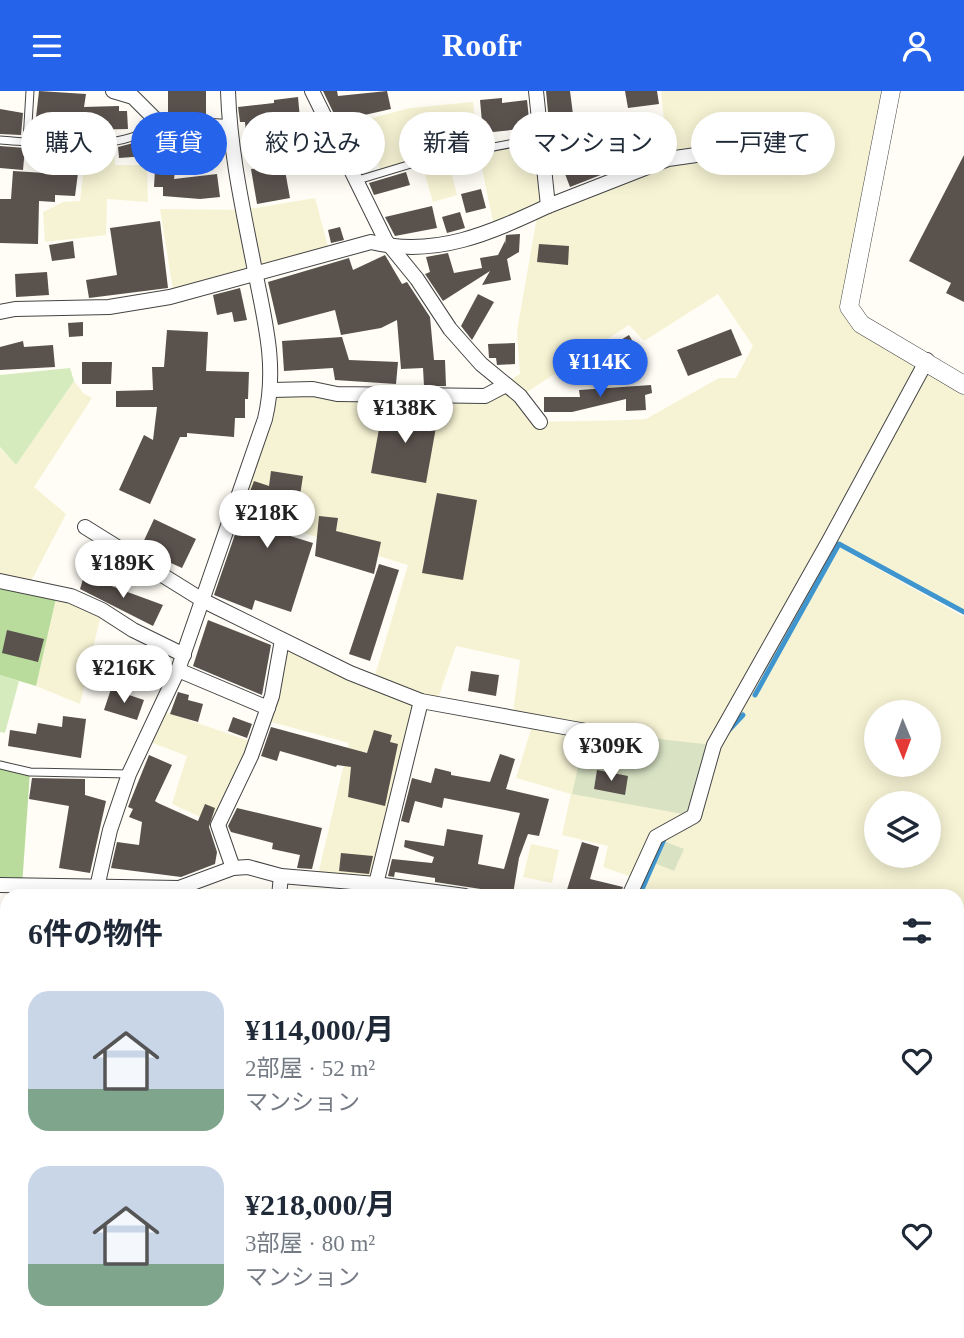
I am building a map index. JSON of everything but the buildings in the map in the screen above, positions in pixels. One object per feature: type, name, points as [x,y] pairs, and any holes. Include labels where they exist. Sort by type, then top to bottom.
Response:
[{"type":"street","points":[[113,91],[133,97],[148,112]]},
{"type":"street","points":[[96,889],[110,831],[129,774],[184,655],[265,419],[272,390],[271,348],[229,127],[228,91]]},
{"type":"street","points":[[312,91],[319,111],[358,180],[391,247],[417,279],[450,329],[540,422]]},
{"type":"street","points":[[536,91],[538,112]]},
{"type":"street","points":[[891,91],[849,307],[861,324],[964,385]]},
{"type":"street","points":[[0,312],[15,309],[109,307],[170,297],[371,242],[391,247],[431,247],[490,234],[548,206],[668,159],[691,156]]},
{"type":"street","points":[[544,175],[548,206]]},
{"type":"street","points":[[632,889],[656,837],[694,816],[714,745],[927,361]]},
{"type":"street","points":[[272,390],[485,396],[506,385]]},
{"type":"street","points":[[85,527],[204,601],[349,673],[421,701],[586,731]]},
{"type":"street","points":[[0,581],[71,596],[184,655]]},
{"type":"street","points":[[233,868],[218,824],[251,756],[268,708],[282,640]]},
{"type":"street","points":[[178,670],[268,708]]},
{"type":"street","points":[[376,884],[421,701]]},
{"type":"street","points":[[151,889],[179,888],[233,868],[248,867],[281,876],[413,889]]},
{"type":"street","points":[[280,889],[281,876]]},
{"type":"street","points":[[0,885],[63,889]]},
{"type":"lane","points":[[29,112],[30,91]]},
{"type":"lane","points":[[0,139],[21,141]]},
{"type":"lane","points":[[358,180],[421,161],[509,144]]},
{"type":"lane","points":[[0,765],[30,772],[129,774]]},
{"type":"shaded area","points":[[661,91],[891,91],[849,307],[964,383],[964,613],[837,546],[964,617],[964,889],[632,889],[637,879],[603,867],[608,846],[562,835],[571,794],[516,778],[533,723],[512,719],[520,660],[456,646],[436,704],[421,701],[376,884],[317,879],[349,743],[264,720],[282,640],[373,682],[408,565],[232,511],[272,390],[484,396],[520,374],[517,331],[538,211],[495,231],[483,175],[495,175],[495,146],[509,144],[509,175],[544,175],[548,205],[626,175],[677,175],[677,112],[663,112]],"holes":[[[718,294],[753,346],[736,378],[719,378],[646,419],[540,422],[521,396],[629,325],[644,341]]]},
{"type":"shaded area","points":[[473,102],[474,112],[399,112],[399,168],[385,172],[385,115],[410,108]]},
{"type":"shaded area","points":[[117,165],[131,165],[131,175],[147,175],[148,202],[107,199],[106,235],[45,242],[43,212],[63,202],[80,201],[83,175],[117,175]]},
{"type":"shaded area","points":[[425,175],[452,175],[457,195],[433,202]]},
{"type":"shaded area","points":[[315,198],[330,254],[174,296],[160,209],[243,210]]},
{"type":"shaded area","points":[[74,381],[83,393],[92,398],[34,487],[66,514],[28,587],[0,581],[0,448],[16,465]]},
{"type":"shaded area","points":[[57,594],[102,610],[80,704],[36,686]]},
{"type":"shaded area","points":[[159,710],[256,743],[218,825],[172,804],[187,756],[145,740]]},
{"type":"shaded area","points":[[531,844],[559,850],[552,883],[523,877]]},
{"type":"green space","points":[[70,368],[74,381],[16,465],[0,447],[0,375]]},
{"type":"green space","points":[[0,581],[57,594],[36,686],[0,675]]},
{"type":"green space","points":[[0,675],[19,681],[5,733],[0,732]]},
{"type":"green space","points":[[586,731],[714,745],[694,816],[572,794]]},
{"type":"green space","points":[[0,765],[30,772],[22,886],[0,885]]},
{"type":"green space","points":[[661,840],[684,849],[674,871],[652,862]]},
{"type":"waterway","points":[[755,695],[839,544],[964,612]]},
{"type":"waterway","points":[[729,730],[743,715]]},
{"type":"waterway","points":[[642,889],[665,837]]}]
